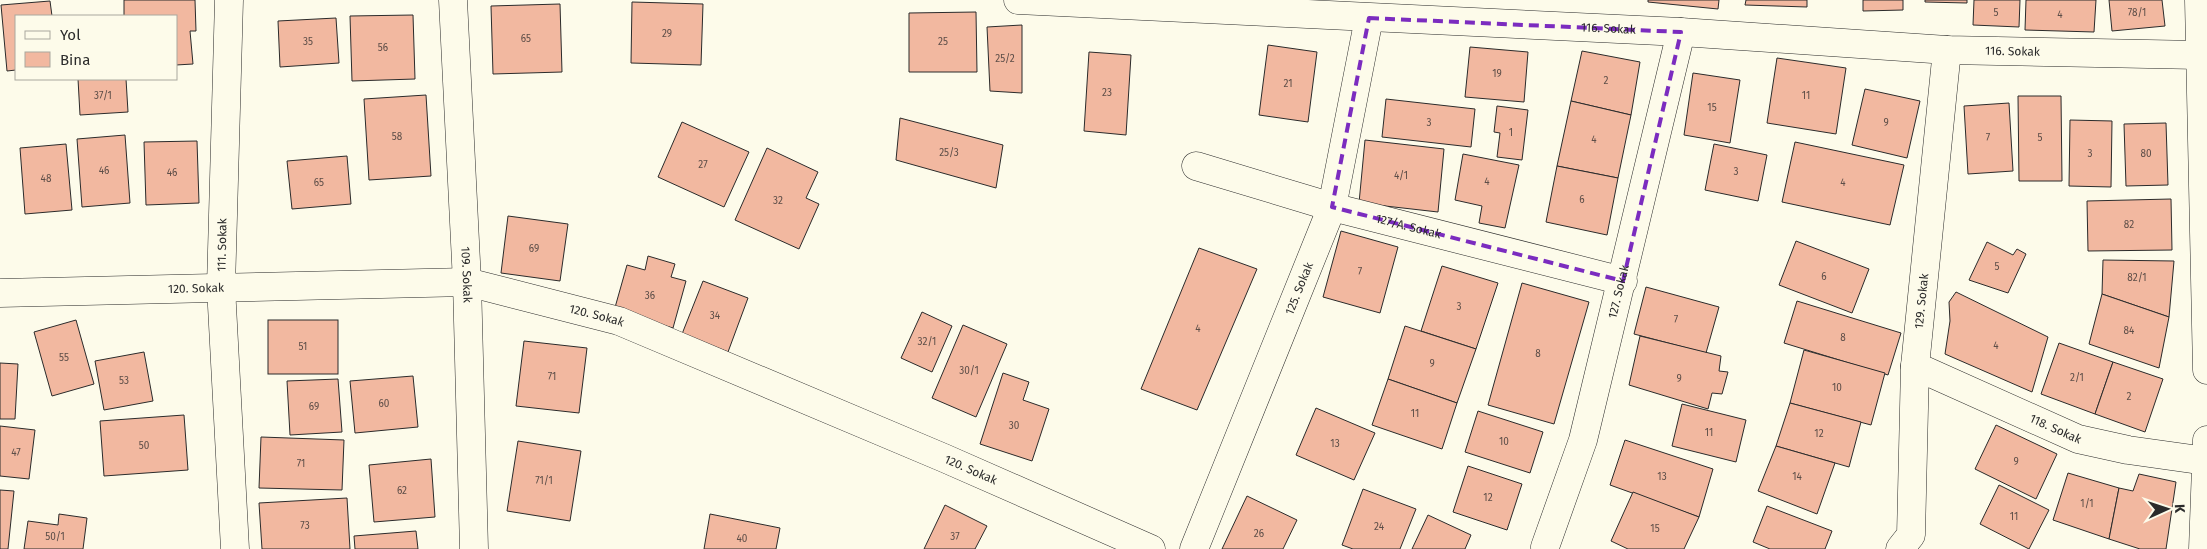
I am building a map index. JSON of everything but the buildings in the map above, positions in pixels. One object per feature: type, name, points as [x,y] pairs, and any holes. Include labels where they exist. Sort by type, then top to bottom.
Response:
[{"type":"street","name":"111. Sokak","points":[[229,0],[221,287],[235,549]]},
{"type":"street","name":"109. Sokak","points":[[453,0],[467,282],[474,549]]},
{"type":"street","name":"116. Sokak","points":[[1018,0],[1681,32],[1947,50],[2199,55]]},
{"type":"street","points":[[2199,0],[2207,370]]},
{"type":"street","name":"125. Sokak","points":[[1194,549],[1332,206],[1369,18]]},
{"type":"street","name":"127. Sokak","points":[[1545,547],[1583,440],[1623,281],[1681,32]]},
{"type":"street","name":"129. Sokak","points":[[1900,549],[1911,534],[1915,366],[1947,50]]},
{"type":"street","name":"127/A. Sokak","points":[[1196,166],[1332,206],[1623,281]]},
{"type":"street","name":"120. Sokak","points":[[0,294],[467,282],[619,321],[935,454],[1151,549]]},
{"type":"street","name":"118. Sokak","points":[[1915,366],[2078,439],[2128,450],[2206,451]]},
{"type":"street","points":[[2203,549],[2206,451]]},
{"type":"highlighted area","points":[[1369,18],[1681,32],[1623,281],[1332,207]]}]
